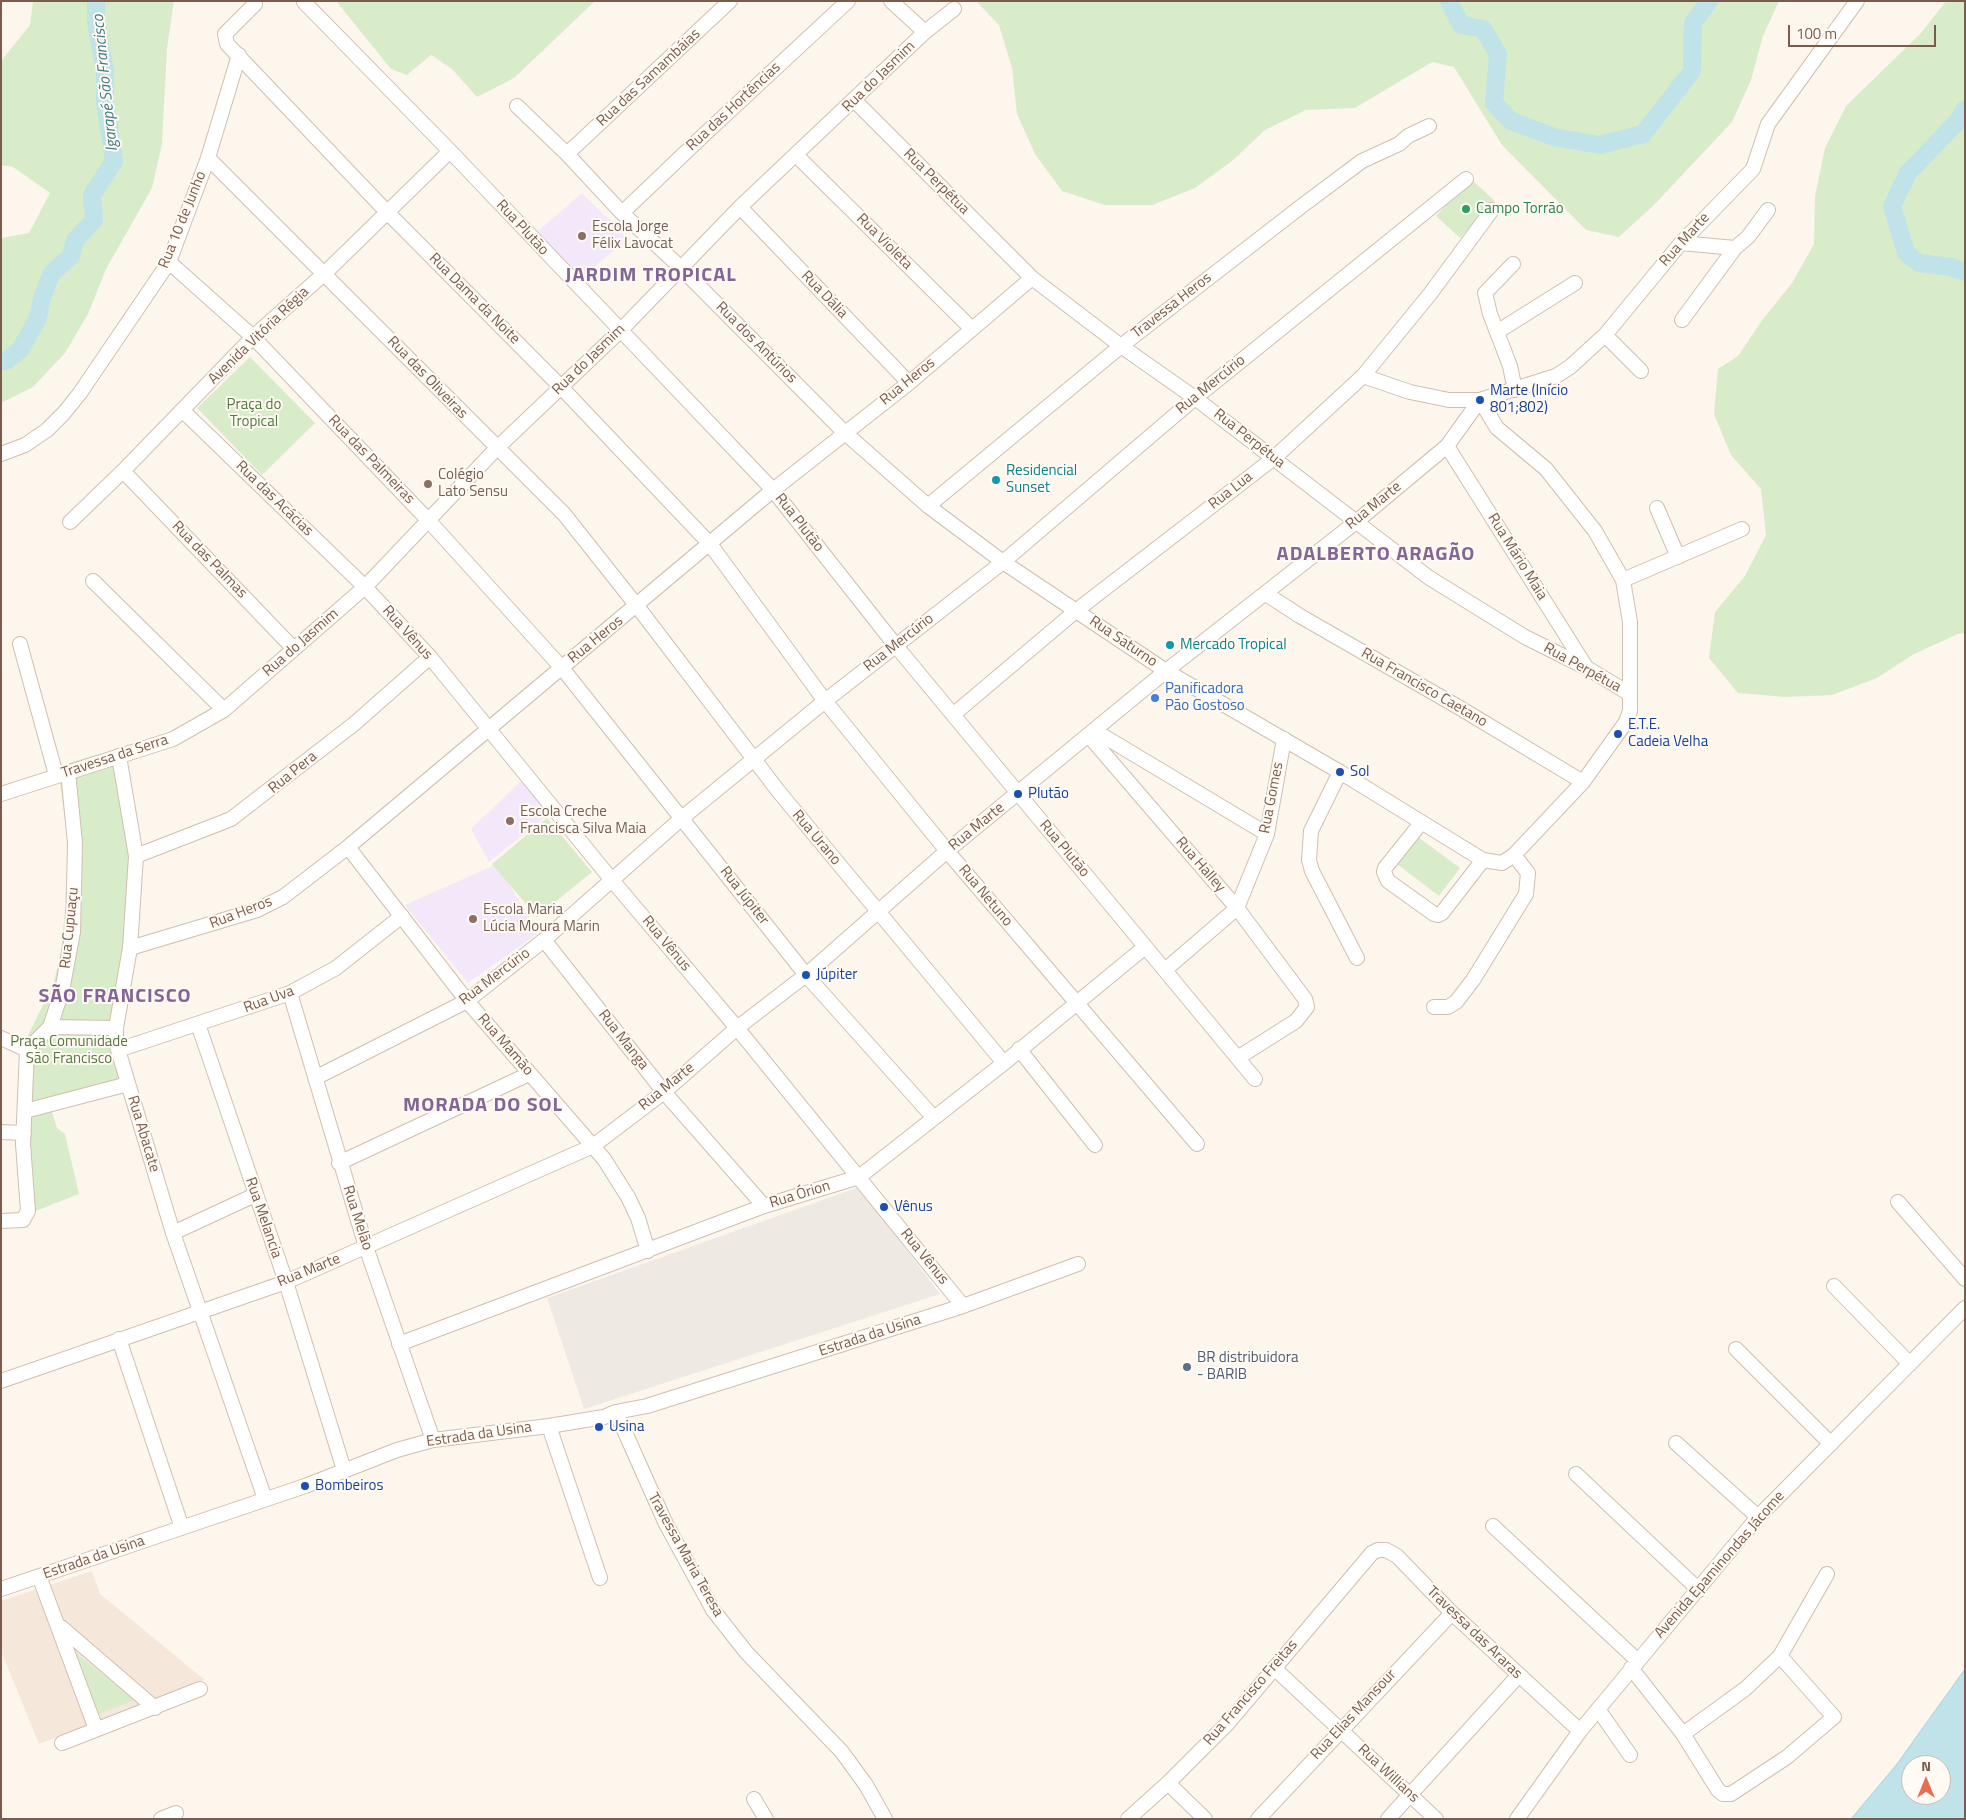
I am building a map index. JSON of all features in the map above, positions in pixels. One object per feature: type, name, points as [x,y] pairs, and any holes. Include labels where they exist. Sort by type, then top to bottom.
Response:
[{"type":"street","name":"Rua das Samambáias","points":[[567,154],[730,1]]},
{"type":"street","name":"Rua das Hortências","points":[[622,213],[708,130],[848,1]]},
{"type":"street","points":[[891,1],[925,32]]},
{"type":"street","name":"Rua Marte","points":[[1,1381],[286,1282],[593,1146],[664,1092],[737,1028],[806,975],[947,851],[1092,734],[1166,671],[1356,522],[1447,446],[1480,400],[1556,376],[1570,367],[1605,335],[1681,243],[1753,169],[1768,124],[1856,1]]},
{"type":"street","name":"Rua Plutão","points":[[304,2],[773,490],[896,646],[1145,947],[1239,1057],[1255,1080]]},
{"type":"street","points":[[239,55],[227,44],[225,34],[255,4]]},
{"type":"street","name":"Rua do Jasmim","points":[[224,710],[365,587],[496,449],[620,331],[740,207],[855,101],[925,32],[954,9]]},
{"type":"street","name":"Rua 10 de Junho","points":[[1,454],[25,445],[47,430],[64,413],[80,393],[169,262],[208,158],[239,55]]},
{"type":"street","name":"Rua Dama da Noite","points":[[239,55],[386,211],[561,387],[710,544]]},
{"type":"street","name":"Rua Perpétua","points":[[855,101],[1032,278],[1121,346],[1195,398],[1436,582],[1525,637],[1587,668],[1630,694]]},
{"type":"street","name":"Rua dos Antúrios","points":[[518,106],[567,154],[622,213],[680,267],[844,432]]},
{"type":"street","name":"Travessa Heros","points":[[928,506],[1121,346],[1237,255],[1362,161],[1399,144],[1408,136],[1429,126]]},
{"type":"street","name":"Avenida Vitória Régia","points":[[70,522],[123,471],[253,337],[325,273],[386,211],[450,152]]},
{"type":"street","name":"Rua Violeta","points":[[796,156],[972,329]]},
{"type":"street","name":"Rua das Oliveiras","points":[[208,158],[325,273],[496,449],[564,514],[638,606]]},
{"type":"street","name":"Rua Mercúrio","points":[[315,1078],[467,1001],[544,940],[610,879],[825,700],[1002,562],[1195,398],[1466,179]]},
{"type":"street","name":"Rua Dália","points":[[740,207],[908,383]]},
{"type":"street","name":"Rua Lua","points":[[954,714],[1077,610],[1274,458],[1363,376],[1430,294],[1492,210]]},
{"type":"street","points":[[1682,320],[1727,262],[1734,248],[1748,238],[1768,210]]},
{"type":"street","points":[[1681,243],[1734,248]]},
{"type":"street","name":"Rua das Palmeiras","points":[[169,262],[253,337],[429,521],[562,668]]},
{"type":"street","points":[[1513,264],[1485,293],[1510,366],[1515,390]]},
{"type":"street","name":"Rua Heros","points":[[130,948],[257,910],[283,897],[348,847],[638,606],[773,490],[908,383],[1032,278]]},
{"type":"street","points":[[1497,332],[1575,284]]},
{"type":"street","points":[[1605,335],[1640,371]]},
{"type":"street","points":[[1363,376],[1410,392],[1449,400],[1480,400],[1497,428],[1546,469],[1595,531],[1623,580],[1629,613],[1630,710],[1626,722],[1583,782],[1514,856],[1528,874],[1526,894],[1473,980],[1456,1002],[1448,1007],[1434,1007]]},
{"type":"street","name":"Rua das Acácias","points":[[182,410],[365,587]]},
{"type":"street","name":"Rua Saturno","points":[[844,432],[928,506],[1002,562],[1077,610],[1166,671],[1340,772],[1483,860],[1502,864],[1514,856]]},
{"type":"street","name":"Rua Mário Maia","points":[[1447,446],[1587,668]]},
{"type":"street","name":"Rua das Palmas","points":[[123,471],[294,650]]},
{"type":"street","points":[[1657,508],[1678,557]]},
{"type":"street","points":[[1623,580],[1742,529]]},
{"type":"street","name":"Rua Netuno","points":[[710,544],[825,700],[947,851],[1197,1144]]},
{"type":"street","points":[[93,581],[224,710]]},
{"type":"street","name":"Rua Vênus","points":[[365,587],[430,658],[489,728],[610,879],[737,1028],[963,1306]]},
{"type":"street","name":"Rua Francisco Caetano","points":[[1266,594],[1300,616],[1460,708],[1583,782]]},
{"type":"street","name":"Rua Urano","points":[[638,606],[754,760],[1004,1063]]},
{"type":"street","name":"Rua Cupuaçu","points":[[20,644],[62,774],[75,842],[73,932],[62,990],[50,1026],[27,1050]]},
{"type":"street","name":"Rua Pera","points":[[136,856],[232,819],[354,724],[430,658]]},
{"type":"street","name":"Rua Júpiter","points":[[562,668],[806,975],[934,1118]]},
{"type":"street","name":"Travessa da Serra","points":[[1,794],[173,739],[224,710]]},
{"type":"street","points":[[1092,734],[1267,834]]},
{"type":"street","name":"Rua Halley","points":[[1092,734],[1237,908],[1305,998],[1307,1007],[1296,1021],[1239,1057]]},
{"type":"street","name":"Rua Gomes","points":[[1165,970],[1237,908],[1267,834],[1284,739]]},
{"type":"street","name":"Rua Abacate","points":[[119,756],[136,856],[130,948],[116,1028],[118,1050],[172,1233],[265,1500]]},
{"type":"street","points":[[1340,772],[1312,831],[1308,860],[1357,958]]},
{"type":"street","points":[[1421,823],[1384,872],[1388,881],[1434,914],[1442,913],[1483,860]]},
{"type":"street","name":"Rua Mamão","points":[[348,847],[467,1001],[615,1174],[638,1218],[648,1251]]},
{"type":"street","name":"Rua Uva","points":[[118,1050],[290,993],[336,968],[402,916]]},
{"type":"street","name":"Rua Manga","points":[[544,940],[664,1092],[764,1206]]},
{"type":"street","name":"Rua Órion","points":[[398,1344],[764,1206],[859,1176],[1004,1063],[1145,947]]},
{"type":"street","name":"Rua Melão","points":[[290,993],[339,1163],[366,1248],[433,1440]]},
{"type":"street","name":"Rua Melancia","points":[[198,1024],[286,1282],[344,1470]]},
{"type":"street","points":[[50,1026],[116,1028]]},
{"type":"street","points":[[1,1038],[27,1050],[24,1133],[28,1211],[23,1220],[1,1221]]},
{"type":"street","points":[[1019,1049],[1095,1145]]},
{"type":"street","points":[[339,1163],[529,1074]]},
{"type":"street","points":[[25,1111],[128,1084]]},
{"type":"street","points":[[1,1132],[24,1133]]},
{"type":"street","points":[[172,1233],[255,1194]]},
{"type":"street","points":[[1898,1202],[1965,1279]]},
{"type":"street","name":"Estrada da Usina","points":[[2,1587],[265,1500],[397,1450],[433,1440],[549,1426],[604,1417],[616,1412],[647,1406],[963,1306],[1078,1264]]},
{"type":"street","points":[[1834,1286],[1910,1364]]},
{"type":"street","name":"Avenida Epaminondas Jácome","points":[[1518,1819],[1580,1731],[1758,1518],[1965,1308]]},
{"type":"street","points":[[119,1340],[182,1528]]},
{"type":"street","points":[[1736,1349],[1831,1444]]},
{"type":"street","name":"Travessa Maria Teresa","points":[[616,1412],[666,1524],[713,1610],[746,1652],[819,1726],[866,1785],[885,1819]]},
{"type":"street","points":[[549,1426],[600,1578]]},
{"type":"street","points":[[1676,1443],[1758,1518]]},
{"type":"street","points":[[1576,1474],[1699,1590]]},
{"type":"street","points":[[1493,1526],[1635,1664],[1722,1794],[1731,1794],[1787,1757],[1834,1717],[1780,1656]]},
{"type":"street","name":"Travessa das Araras","points":[[1367,1560],[1372,1553],[1378,1550],[1386,1550],[1396,1556],[1518,1676],[1580,1731]]},
{"type":"street","name":"Rua Francisco Freitas","points":[[1128,1819],[1228,1724],[1367,1560]]},
{"type":"street","points":[[1683,1734],[1745,1689],[1780,1656],[1827,1574]]},
{"type":"street","points":[[39,1576],[59,1625],[96,1729]]},
{"type":"street","name":"Rua Elias Mansour","points":[[1258,1819],[1452,1613]]},
{"type":"street","points":[[59,1625],[155,1708]]},
{"type":"street","name":"Rua Willians","points":[[1274,1668],[1436,1819]]},
{"type":"street","points":[[1388,1819],[1518,1676]]},
{"type":"street","points":[[62,1743],[200,1689]]},
{"type":"street","points":[[1598,1709],[1630,1755]]},
{"type":"street","points":[[1168,1783],[1205,1819]]},
{"type":"street","points":[[754,1799],[766,1819]]},
{"type":"street","points":[[161,1819],[176,1813]]},
{"type":"shaded area","name":"Escola Jorge Félix Lavocat","points":[[582,193],[628,239],[578,280],[536,233]]},
{"type":"shaded area","name":"Escola Creche Francisca Silva Maia","points":[[522,780],[550,813],[489,862],[471,829]]},
{"type":"shaded area","name":"Escola Maria Lúcia Moura Marin","points":[[497,864],[538,933],[468,983],[405,905]]},
{"type":"shaded area","points":[[859,1187],[940,1294],[584,1409],[547,1298]]},
{"type":"shaded area","points":[[92,1571],[100,1594],[205,1680],[39,1744],[1,1651],[1,1601]]},
{"type":"green space","points":[[33,1],[174,1],[167,48],[162,144],[152,188],[106,269],[88,314],[65,353],[33,387],[1,403],[1,238],[29,233],[50,193],[13,167],[1,165],[1,61],[30,25]]},
{"type":"green space","points":[[336,1],[595,1],[514,78],[477,97],[452,69],[431,55],[407,75],[391,69]]},
{"type":"green space","points":[[976,1],[1779,1],[1763,36],[1751,80],[1732,122],[1654,205],[1619,237],[1586,230],[1502,145],[1454,67],[1432,62],[1355,108],[1306,110],[1265,130],[1232,161],[1195,188],[1152,205],[1105,205],[1062,191],[1035,154],[1017,114],[1012,68],[999,25]]},
{"type":"green space","points":[[1946,1],[1965,1],[1965,633],[1958,634],[1914,654],[1877,678],[1832,695],[1785,697],[1738,693],[1709,658],[1715,612],[1745,576],[1766,535],[1761,489],[1731,455],[1714,414],[1718,369],[1738,356],[1763,319],[1792,283],[1814,244],[1815,196],[1825,148],[1846,106],[1921,33]]},
{"type":"green space","name":"Campo Torrão","points":[[1471,179],[1495,201],[1460,238],[1436,216]]},
{"type":"green space","name":"Praça do Tropical","points":[[250,357],[315,423],[262,475],[197,408]]},
{"type":"green space","name":"Praça Comunidade São Francisco","points":[[120,748],[132,847],[125,951],[109,1027],[124,1081],[49,1102],[57,1128],[65,1134],[79,1194],[23,1216],[22,1048],[54,982],[61,951],[67,891],[67,837],[58,766]]},
{"type":"green space","points":[[547,818],[592,872],[537,917],[492,864]]},
{"type":"green space","points":[[1418,837],[1460,868],[1439,896],[1397,864]]},
{"type":"green space","points":[[72,1650],[135,1700],[99,1714]]},
{"type":"water","points":[[1965,1669],[1965,1819],[1851,1819],[1901,1758],[1901,1805],[1951,1805],[1951,1755],[1903,1755]]},
{"type":"waterway","name":"Igarapé São Francisco","points":[[1,361],[6,361],[20,350],[38,318],[42,298],[52,273],[71,256],[75,240],[94,220],[92,195],[114,161],[105,102],[105,71],[96,22],[96,1]]},
{"type":"waterway","name":"Igarapé São Francisco","points":[[1449,1],[1461,25],[1483,29],[1498,54],[1494,103],[1511,121],[1554,137],[1600,145],[1643,134],[1692,71],[1693,23],[1709,1]]},
{"type":"waterway","points":[[1965,109],[1958,121],[1908,173],[1892,206],[1906,253],[1919,263],[1952,267],[1965,272]]},
{"type":"place","name":"Campo Torrão","points":[[1466,209]]},
{"type":"place","name":"Escola Jorge Félix Lavocat","points":[[582,236]]},
{"type":"place","name":"Marte (Início 801;802)","points":[[1480,400]]},
{"type":"place","name":"Residencial Sunset","points":[[996,480]]},
{"type":"place","name":"Colégio Lato Sensu","points":[[428,484]]},
{"type":"place","name":"Mercado Tropical","points":[[1170,645]]},
{"type":"place","name":"Panificadora Pão Gostoso","points":[[1155,698]]},
{"type":"place","name":"E.T.E. Cadeia Velha","points":[[1618,734]]},
{"type":"place","name":"Sol","points":[[1340,772]]},
{"type":"place","name":"Plutão","points":[[1018,794]]},
{"type":"place","name":"Escola Creche Francisca Silva Maia","points":[[510,821]]},
{"type":"place","name":"Escola Maria Lúcia Moura Marin","points":[[473,919]]},
{"type":"place","name":"Júpiter","points":[[806,975]]},
{"type":"place","name":"Vênus","points":[[884,1207]]},
{"type":"place","name":"BR distribuidora - BARIB","points":[[1187,1367]]},
{"type":"place","name":"Usina","points":[[599,1427]]},
{"type":"place","name":"Bombeiros","points":[[305,1486]]},
{"type":"district","name":"JARDIM TROPICAL","points":[[651,276]]},
{"type":"district","name":"ADALBERTO ARAGÃO","points":[[1376,555]]},
{"type":"district","name":"SÃO FRANCISCO","points":[[115,997]]},
{"type":"district","name":"MORADA DO SOL","points":[[483,1106]]}]
